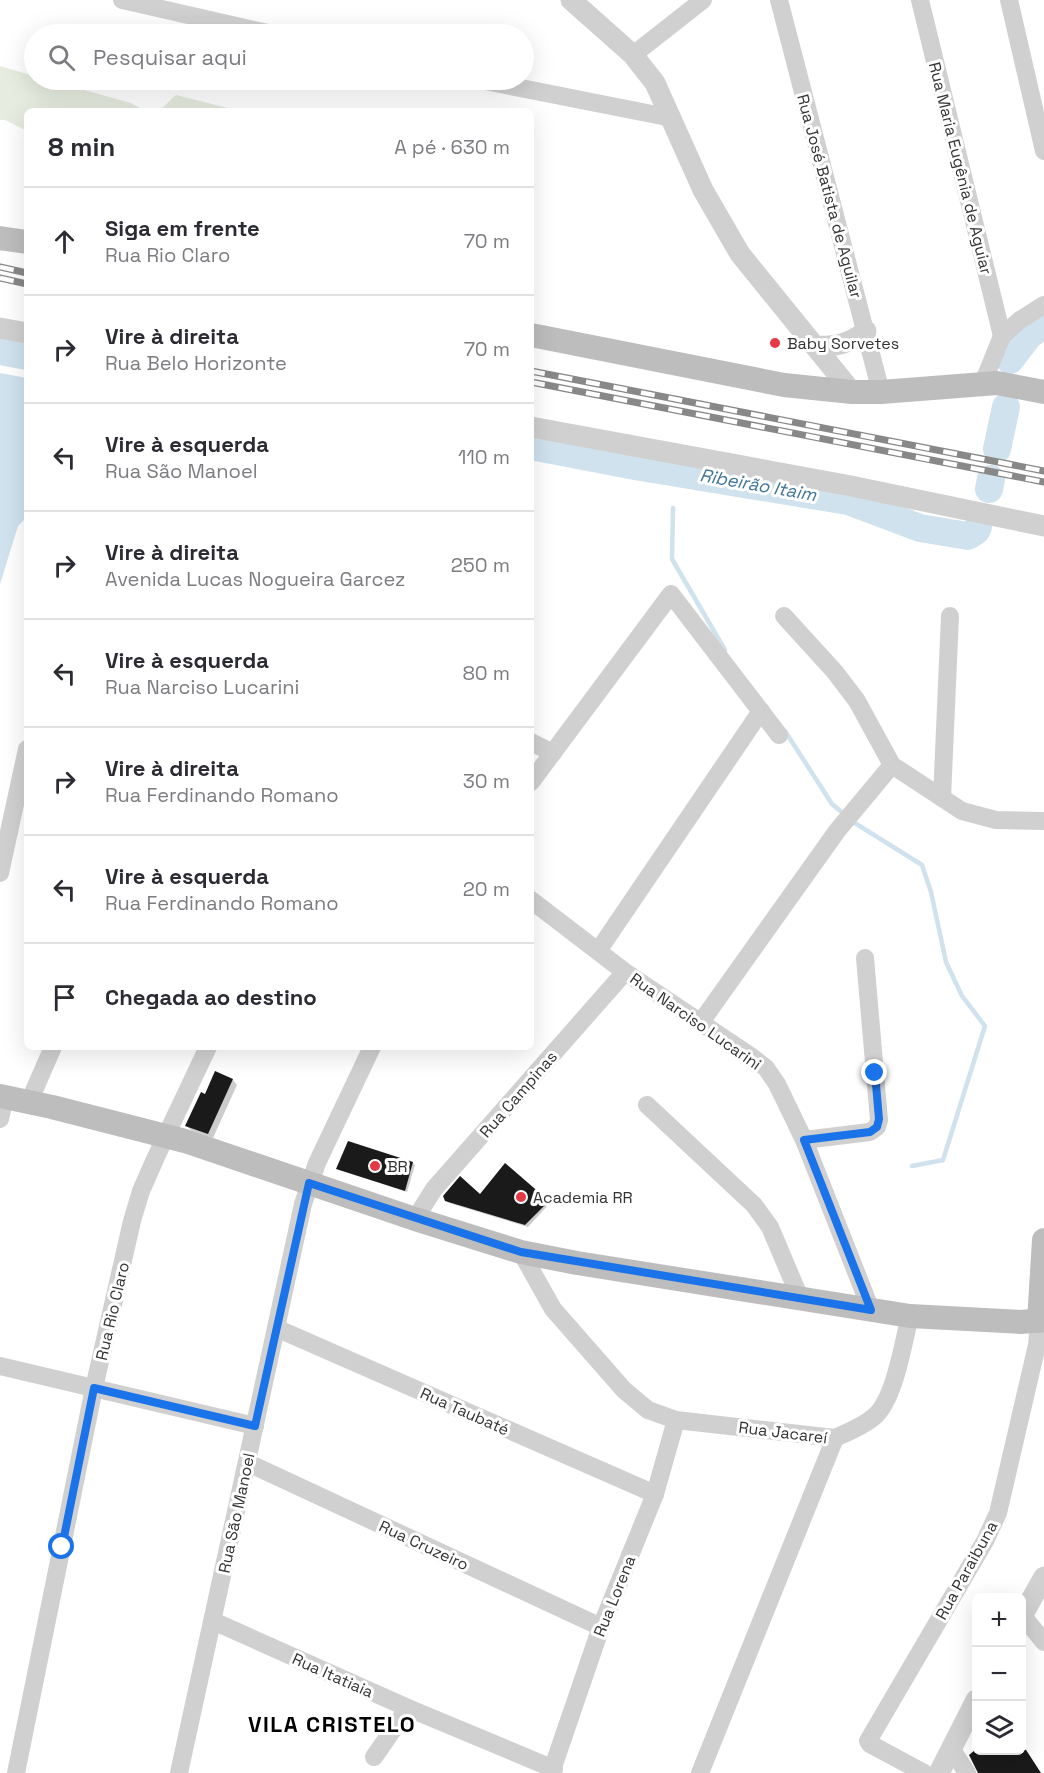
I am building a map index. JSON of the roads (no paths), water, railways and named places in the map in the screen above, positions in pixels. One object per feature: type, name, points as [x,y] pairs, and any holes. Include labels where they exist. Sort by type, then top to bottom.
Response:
[{"type":"main road","points":[[0,238],[24,242]]},
{"type":"main road","points":[[534,336],[784,385],[852,392],[882,392],[990,383],[1033,390]]},
{"type":"main road","points":[[2,1104],[29,1102],[166,1135],[415,1219],[521,1252],[910,1316],[1042,1321],[1044,1240]]},
{"type":"street","points":[[122,0],[228,24]]},
{"type":"street","points":[[571,0],[633,55],[655,83],[703,190],[734,245],[852,392]]},
{"type":"street","points":[[633,55],[703,0]]},
{"type":"street","name":"Rua José Batista de Aguilar","points":[[779,0],[882,392]]},
{"type":"street","name":"Rua Maria Eugênia de Aguiar","points":[[920,0],[1002,336]]},
{"type":"street","points":[[1009,0],[1044,151]]},
{"type":"street","points":[[531,90],[672,118]]},
{"type":"street","points":[[990,383],[1002,336],[1020,320],[1044,304]]},
{"type":"street","points":[[0,328],[24,332]]},
{"type":"street","points":[[815,346],[833,347],[856,339],[866,331]]},
{"type":"street","points":[[534,428],[851,486],[991,517],[1044,526]]},
{"type":"street","points":[[534,778],[671,594],[779,735]]},
{"type":"street","points":[[784,616],[836,672],[857,701],[892,765],[962,811],[996,820],[1044,821]]},
{"type":"street","points":[[942,798],[950,616]]},
{"type":"street","points":[[598,951],[760,711]]},
{"type":"street","points":[[534,744],[553,753]]},
{"type":"street","points":[[701,1022],[837,831],[892,765]]},
{"type":"street","points":[[0,873],[24,775]]},
{"type":"street","name":"Rua Narciso Lucarini","points":[[534,902],[625,972],[766,1068],[777,1084],[804,1140],[871,1310]]},
{"type":"street","points":[[804,1140],[870,1132],[877,1127],[879,1119],[865,958]]},
{"type":"street","name":"Rua Campinas","points":[[415,1219],[434,1189],[625,972]]},
{"type":"street","points":[[29,1102],[52,1050]]},
{"type":"street","name":"Rua Rio Claro","points":[[16,1773],[94,1388],[132,1221],[141,1191],[207,1050]]},
{"type":"street","name":"Rua São Manoel","points":[[179,1773],[309,1183],[371,1050]]},
{"type":"street","points":[[647,1105],[753,1205],[770,1227],[800,1298]]},
{"type":"street","name":"Rua Jacareí","points":[[521,1252],[553,1309],[624,1390],[648,1410],[676,1420],[835,1438],[699,1773]]},
{"type":"street","points":[[835,1438],[864,1424],[885,1405],[891,1391],[910,1316]]},
{"type":"street","name":"Rua Paraibuna","points":[[924,1773],[868,1741],[985,1541],[998,1513],[1042,1321]]},
{"type":"street","name":"Rua Taubaté","points":[[276,1328],[655,1494]]},
{"type":"street","points":[[0,1366],[255,1426]]},
{"type":"street","name":"Rua Lorena","points":[[553,1771],[601,1627],[655,1494],[676,1420]]},
{"type":"street","name":"Rua Cruzeiro","points":[[248,1463],[601,1627]]},
{"type":"street","points":[[1026,1608],[1044,1577]]},
{"type":"street","points":[[1026,1620],[1044,1642]]},
{"type":"street","name":"Rua Itatiaia","points":[[213,1621],[553,1771]]},
{"type":"street","points":[[939,1773],[975,1701]]},
{"type":"street","points":[[374,1757],[408,1708]]},
{"type":"street","points":[[951,1748],[967,1773]]},
{"type":"water","points":[[0,373],[24,377],[24,520],[18,526],[0,584]]},
{"type":"waterway","name":"Ribeirão Itaim","points":[[1010,360],[1029,335],[1044,325]]},
{"type":"waterway","name":"Ribeirão Itaim","points":[[0,351],[24,355]]},
{"type":"waterway","name":"Ribeirão Itaim","points":[[997,449],[1006,407]]},
{"type":"waterway","name":"Ribeirão Itaim","points":[[534,447],[635,466],[848,501],[920,528],[968,536],[978,527]]},
{"type":"waterway","name":"Ribeirão Itaim","points":[[989,489],[991,479]]},
{"type":"waterway","points":[[673,508],[672,559],[725,650]]},
{"type":"waterway","points":[[785,731],[832,804],[844,814]]},
{"type":"waterway","points":[[850,820],[922,865],[931,892],[946,962],[962,996],[985,1026],[943,1160],[912,1166]]},
{"type":"railway","points":[[0,267],[24,272]]},
{"type":"railway","points":[[0,278],[24,283]]},
{"type":"railway","points":[[534,372],[1044,471]]},
{"type":"railway","points":[[534,383],[1044,482]]},
{"type":"place","name":"Baby Sorvetes","points":[[775,343]]},
{"type":"place","name":"BR","points":[[375,1166]]},
{"type":"place","name":"Academia RR","points":[[521,1197]]},
{"type":"district","name":"VILA CRISTELO","points":[[332,1724]]}]
